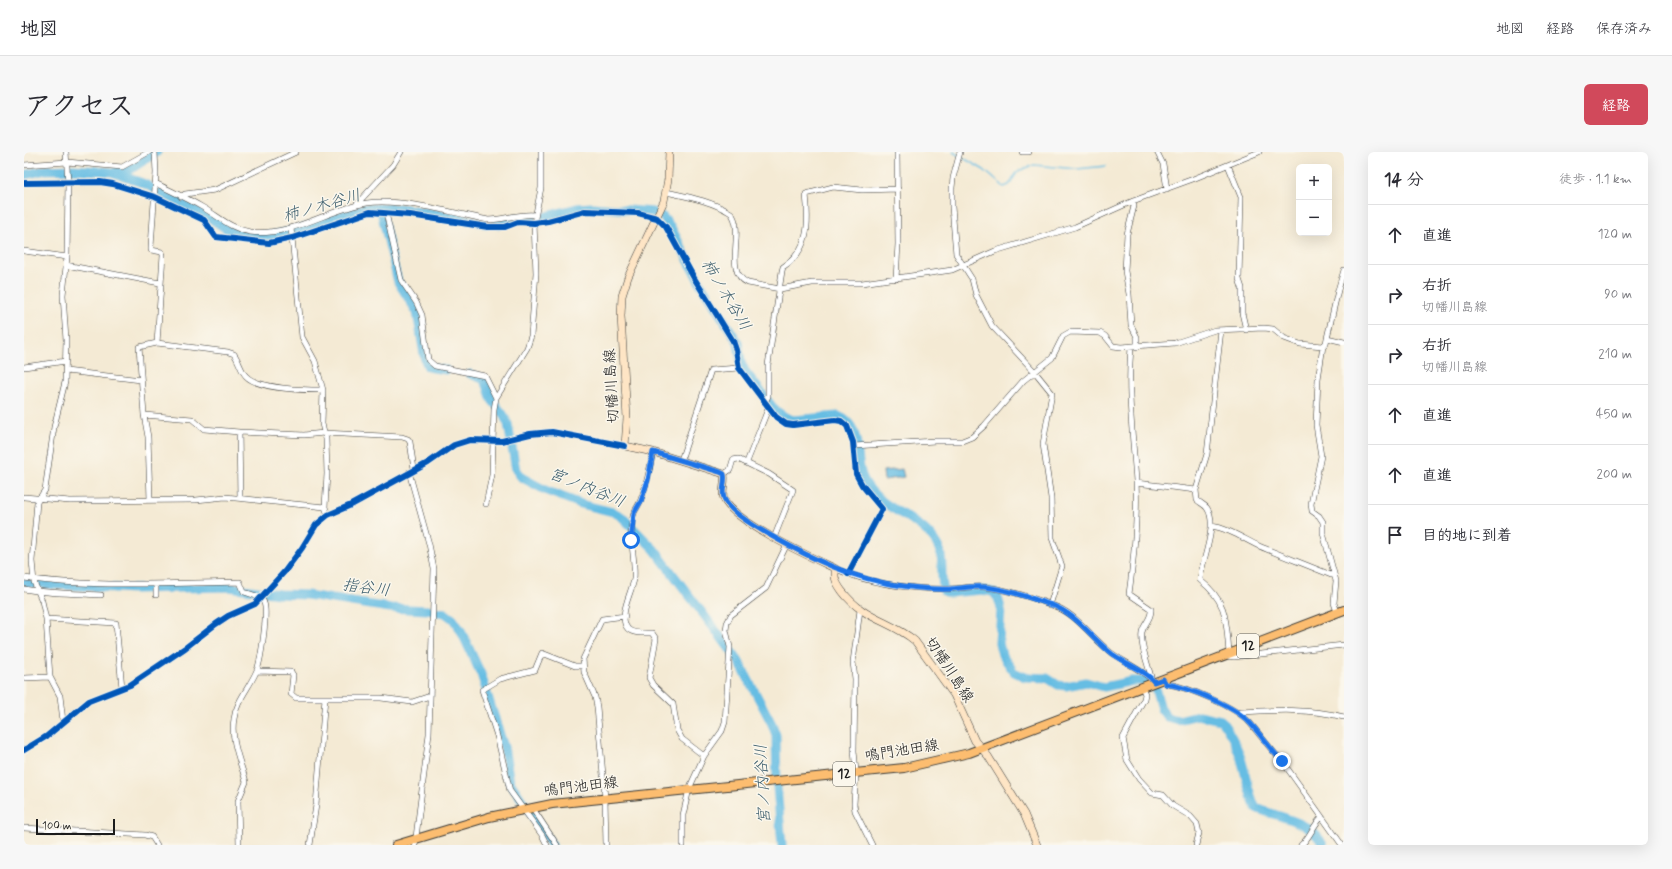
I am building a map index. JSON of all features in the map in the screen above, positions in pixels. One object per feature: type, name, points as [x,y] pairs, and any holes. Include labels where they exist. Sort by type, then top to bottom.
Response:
[{"type":"main road","name":"切幡川島線","points":[[625,446],[627,418],[621,302],[625,284],[658,215],[666,192],[669,152]]},
{"type":"main road","points":[[625,446],[653,452],[724,474],[724,498],[729,506],[750,523],[774,538],[836,569]]},
{"type":"main road","name":"切幡川島線","points":[[836,569],[835,576],[837,585],[850,602],[860,610],[907,634],[915,641],[954,695],[975,741],[1024,814],[1037,845]]},
{"type":"main road","name":"鳴門池田線","points":[[396,845],[415,842],[527,808],[605,798],[929,763],[981,748],[1341,611]]},
{"type":"street","points":[[63,721],[60,696],[50,677],[46,619],[39,591],[34,581],[32,561],[37,502],[45,490],[54,426],[65,382],[66,371],[63,295],[67,257],[68,182],[66,152]]},
{"type":"street","points":[[24,165],[67,163],[122,166],[149,152]]},
{"type":"street","points":[[155,152],[155,195],[151,250],[162,252],[163,255],[157,343]]},
{"type":"street","points":[[181,197],[184,194],[215,190],[296,152]]},
{"type":"street","points":[[356,205],[392,165],[401,152]]},
{"type":"street","points":[[486,504],[492,476],[494,409],[496,400],[527,348],[531,336],[536,273],[535,219],[541,188],[541,152]]},
{"type":"street","points":[[896,279],[898,189],[897,152]]},
{"type":"street","points":[[1022,152],[1029,152]]},
{"type":"street","points":[[1157,152],[1163,164],[1167,189]]},
{"type":"street","points":[[666,192],[684,195],[721,207],[731,213],[737,235],[737,271],[744,281],[748,283],[780,289],[812,283],[862,283],[896,279],[962,266],[995,250],[1075,227],[1133,201],[1259,152]]},
{"type":"street","points":[[960,154],[953,178],[952,207],[954,245],[956,254],[962,266],[972,279],[976,295],[992,326],[1035,372],[1052,393],[1043,444],[1051,498],[1052,538],[1062,566],[1050,605]]},
{"type":"street","points":[[1228,164],[1240,197],[1239,279],[1242,288],[1242,313],[1246,330]]},
{"type":"street","points":[[24,183],[100,182],[114,184],[155,195],[204,220],[216,237],[269,243],[370,212],[488,227],[505,227],[518,222],[585,211],[658,215],[694,278],[733,341],[736,350],[738,368],[766,401]]},
{"type":"street","points":[[155,185],[202,207],[233,227],[250,232],[267,232],[291,228],[356,205],[368,203],[393,204],[457,213],[488,220],[499,220],[515,215],[535,219]]},
{"type":"street","points":[[848,574],[882,509],[862,485],[856,474],[854,446],[847,426],[841,421],[793,425],[786,424],[768,409],[766,401],[768,365],[776,304],[783,267],[791,262],[797,255],[807,235],[806,194],[808,192],[823,191],[833,187],[862,190],[898,189]]},
{"type":"street","points":[[1133,201],[1134,206],[1127,234],[1125,279],[1129,294],[1131,325],[1137,337],[1134,347],[1130,384],[1136,483],[1136,534],[1129,594],[1151,609],[1152,615],[1143,630],[1142,638],[1149,683],[1144,699],[1123,738],[1127,760],[1139,779],[1152,793],[1163,795],[1173,806],[1190,816],[1197,824],[1199,833],[1196,845]]},
{"type":"street","points":[[393,204],[387,213],[401,280],[416,302],[422,315],[428,360],[435,366],[485,376],[496,400]]},
{"type":"street","points":[[291,228],[302,337],[315,361],[323,390],[324,433],[327,446],[325,507],[328,514]]},
{"type":"street","points":[[24,251],[67,257]]},
{"type":"street","points":[[66,265],[160,283]]},
{"type":"street","points":[[1341,611],[1334,603],[1336,581],[1323,533],[1323,522],[1319,516],[1312,511],[1311,504],[1321,456],[1316,419],[1318,379],[1323,346],[1328,338],[1338,290],[1344,270]]},
{"type":"street","points":[[854,446],[935,441],[962,441],[972,436],[984,426],[1023,381],[1052,358],[1063,336],[1070,332],[1100,333],[1105,336],[1113,346],[1134,347],[1175,343],[1207,332],[1221,330],[1273,329],[1284,338],[1300,344],[1323,346]]},
{"type":"street","points":[[1221,330],[1207,454],[1196,490],[1197,500],[1207,508],[1210,514],[1211,526],[1209,544],[1200,580],[1212,590],[1222,604],[1227,631],[1227,654],[1234,657],[1344,645]]},
{"type":"street","points":[[1328,338],[1344,342]]},
{"type":"street","points":[[150,500],[148,437],[144,415],[139,347],[157,343],[228,352],[234,354],[246,377],[258,383],[296,390],[323,390]]},
{"type":"street","points":[[24,367],[66,361]]},
{"type":"street","points":[[681,460],[711,370],[738,368]]},
{"type":"street","points":[[66,371],[141,380]]},
{"type":"street","points":[[746,462],[768,409]]},
{"type":"street","points":[[144,415],[192,419],[204,429],[240,432],[304,434],[324,433],[408,439],[412,471],[434,569],[434,614],[428,744],[415,842]]},
{"type":"street","points":[[240,432],[240,498]]},
{"type":"street","points":[[24,750],[46,736],[89,701],[130,684],[185,648],[228,616],[255,604],[302,548],[316,525],[328,514],[351,505],[461,442],[470,440],[494,442],[530,434],[552,432],[625,446]]},
{"type":"street","points":[[653,452],[648,480],[641,501],[634,513],[631,540],[634,551],[634,579],[625,606],[625,616],[629,630],[634,632],[652,633],[656,639],[649,678],[673,704],[677,730],[682,740],[704,756]]},
{"type":"street","points":[[724,474],[730,470],[733,460],[738,459],[746,462],[793,490],[774,538]]},
{"type":"street","points":[[1136,483],[1196,490]]},
{"type":"street","points":[[24,497],[41,497],[70,501],[196,500],[225,497],[325,507]]},
{"type":"street","points":[[1211,526],[1244,537],[1257,545],[1292,560],[1334,575]]},
{"type":"street","points":[[683,845],[683,814],[689,790],[704,756],[722,731],[725,722],[730,647],[726,630],[727,623],[731,615],[766,588],[787,544]]},
{"type":"street","points":[[836,569],[848,574],[915,588],[984,587],[1001,590],[1050,605],[1069,614],[1096,640],[1149,683]]},
{"type":"street","points":[[24,578],[34,581],[123,585],[240,582],[242,588],[262,597],[265,613],[262,645],[257,671],[246,689],[233,722],[236,748],[246,782],[238,800],[239,845]]},
{"type":"street","points":[[156,585],[156,594]]},
{"type":"street","points":[[24,589],[101,595]]},
{"type":"street","points":[[860,610],[853,662],[855,679],[854,751],[856,772],[854,804],[855,810],[872,845]]},
{"type":"street","points":[[606,845],[605,798],[597,707],[595,696],[583,666],[583,659],[602,619],[625,616]]},
{"type":"street","points":[[46,619],[116,623],[122,688]]},
{"type":"street","points":[[557,845],[527,808],[510,791],[506,780],[497,736],[482,690],[500,679],[535,670],[542,654],[575,666],[583,666]]},
{"type":"street","points":[[257,671],[291,672],[293,675],[291,694],[296,698],[380,698],[412,702],[430,696]]},
{"type":"street","points":[[24,678],[50,677]]},
{"type":"street","points":[[1163,679],[1166,684],[1177,686],[1197,694],[1239,714],[1250,722],[1270,749],[1282,761],[1342,845]]},
{"type":"street","points":[[310,845],[316,805],[325,698]]},
{"type":"street","points":[[1239,714],[1239,712],[1289,710],[1316,711],[1344,717]]},
{"type":"street","points":[[527,808],[547,845]]},
{"type":"street","points":[[1300,845],[1307,840],[1322,816]]},
{"type":"street","points":[[24,828],[145,835],[152,837],[157,845]]},
{"type":"water","points":[[902,469],[904,477],[884,480],[883,471]]},
{"type":"waterway","points":[[115,172],[128,171],[157,152]]},
{"type":"waterway","points":[[953,152],[984,170],[1004,187],[1009,185],[1018,171],[1034,165],[1077,169],[1106,166]]},
{"type":"waterway","name":"柿ノ木谷川","points":[[24,175],[45,170],[73,169],[112,172],[145,184],[210,218],[228,230],[248,235],[270,236],[301,229],[364,208],[399,208],[445,215],[488,224],[500,224],[516,219],[539,218],[577,208],[592,207],[653,212],[663,217],[671,227],[700,283],[738,342],[741,362],[745,371],[775,410],[785,417],[793,420],[838,416],[846,421],[852,428],[855,436],[861,472],[864,480],[871,490],[889,506],[920,526],[936,543],[941,555],[944,591],[949,593],[982,590],[993,592],[998,598],[1001,608],[999,643],[1002,655],[1014,672],[1025,677],[1047,678],[1058,685],[1066,686],[1086,682],[1104,687],[1132,681],[1145,681],[1155,688],[1161,709],[1167,717],[1178,720],[1198,715],[1221,720],[1237,749],[1256,808],[1303,825],[1311,830],[1323,845]]},
{"type":"waterway","name":"宮ノ内谷川","points":[[380,207],[398,282],[417,312],[425,360],[428,367],[446,370]]},
{"type":"waterway","name":"宮ノ内谷川","points":[[470,374],[483,379],[487,385],[492,400],[503,414],[508,424],[516,470],[521,477],[547,491],[581,504],[613,512],[621,516],[654,549],[738,660],[772,724],[776,735],[777,787],[782,845]]},
{"type":"waterway","name":"指谷川","points":[[24,583],[134,589],[229,587],[279,594],[307,595],[390,608],[427,610],[445,613],[453,619],[460,629],[481,674],[504,747],[510,782],[552,845]]},
{"type":"cycle path","points":[[24,183],[100,182],[113,184],[155,197],[204,220],[216,237],[269,243],[292,238],[370,212],[410,215],[488,227],[505,227],[518,222],[534,223],[548,221],[585,211],[638,213],[657,218],[666,227],[694,278],[733,341],[739,368],[776,417],[786,424],[793,425],[835,420],[841,421],[847,426],[853,442],[856,474],[862,485],[882,509],[848,574]]},
{"type":"cycle path","points":[[24,750],[47,736],[89,701],[130,685],[185,648],[228,616],[255,604],[285,571],[302,548],[316,525],[328,515],[351,505],[428,463],[454,445],[470,440],[502,441],[530,434],[552,432],[625,446]]},
{"type":"route","points":[[631,540],[634,513],[641,501],[648,480],[653,452],[720,472],[724,474],[726,479],[723,491],[724,498],[729,506],[750,523],[774,538],[848,574],[866,579],[915,588],[950,589],[984,587],[1001,590],[1059,608],[1069,614],[1112,654],[1125,664],[1151,677],[1154,682],[1163,679],[1166,684],[1177,686],[1197,694],[1244,717],[1250,722],[1270,749],[1282,761]]}]
